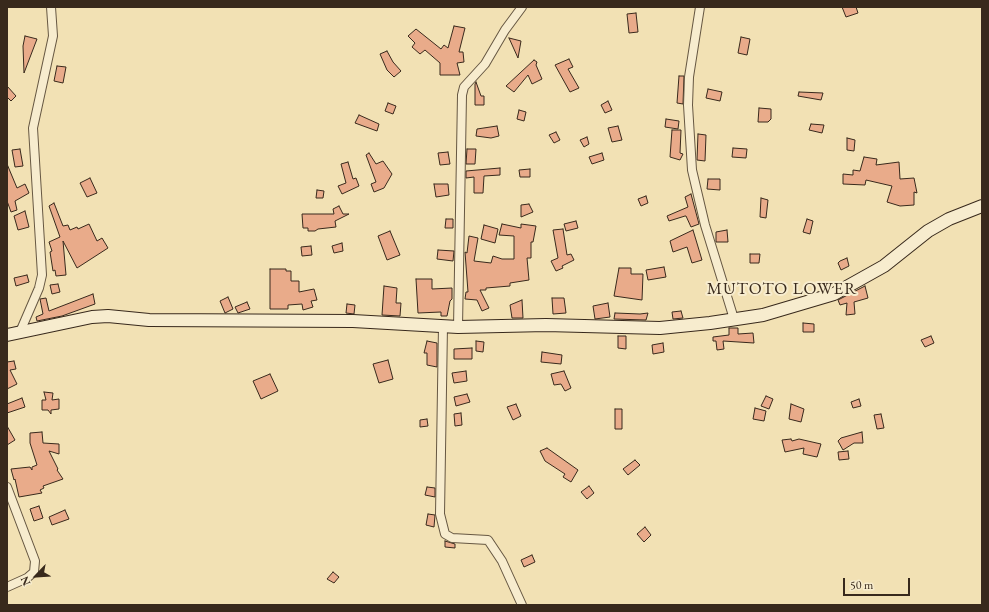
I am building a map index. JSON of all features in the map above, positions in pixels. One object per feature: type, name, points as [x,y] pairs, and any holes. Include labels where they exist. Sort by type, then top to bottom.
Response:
[{"type":"street","points":[[20,332],[39,288],[42,276],[33,128],[54,28],[51,7]]},
{"type":"street","points":[[458,327],[462,95],[464,87],[485,64],[505,30],[522,7]]},
{"type":"street","points":[[700,7],[690,77],[688,105],[692,170],[705,225],[734,319]]},
{"type":"street","points":[[7,335],[108,316],[149,320],[354,321],[458,327],[546,325],[660,328],[734,319],[763,315],[834,294],[884,266],[938,225],[969,210],[982,206]]},
{"type":"street","points":[[443,326],[440,514],[444,534],[452,538],[488,540],[502,561],[522,605]]},
{"type":"street","points":[[7,487],[35,561],[34,572],[27,578],[7,587]]},
{"type":"building","points":[[842,7],[856,7],[858,13],[846,17]]},
{"type":"building","points":[[636,13],[638,32],[629,33],[627,14]]},
{"type":"building","points":[[454,26],[465,28],[459,52],[463,52],[464,62],[457,63],[460,75],[440,75],[440,63],[425,50],[420,54],[412,47],[415,43],[408,36],[416,29],[441,49],[444,45],[448,48]]},
{"type":"building","points":[[25,36],[37,39],[24,73],[23,46]]},
{"type":"building","points":[[741,37],[750,39],[747,55],[738,53]]},
{"type":"building","points":[[509,38],[521,41],[518,58]]},
{"type":"building","points":[[387,51],[393,62],[401,71],[394,77],[387,70],[380,54]]},
{"type":"building","points":[[569,59],[573,67],[568,69],[579,88],[570,92],[555,65]]},
{"type":"building","points":[[534,60],[537,62],[536,65],[542,79],[532,84],[528,75],[514,92],[506,86]]},
{"type":"building","points":[[57,66],[66,67],[63,83],[54,81]]},
{"type":"building","points":[[679,76],[684,76],[683,104],[677,103]]},
{"type":"building","points":[[476,82],[481,96],[484,96],[484,105],[475,105]]},
{"type":"building","points":[[7,86],[16,96],[11,101],[7,97]]},
{"type":"building","points":[[708,89],[722,92],[720,101],[706,98]]},
{"type":"building","points":[[799,92],[823,93],[821,100],[798,96]]},
{"type":"building","points":[[608,101],[612,110],[605,113],[601,105]]},
{"type":"building","points":[[388,103],[396,106],[393,114],[385,111]]},
{"type":"building","points":[[759,108],[771,109],[771,119],[768,122],[758,122]]},
{"type":"building","points":[[519,110],[526,112],[524,121],[517,119]]},
{"type":"building","points":[[359,115],[379,124],[377,131],[355,123]]},
{"type":"building","points":[[666,119],[679,121],[678,129],[665,127]]},
{"type":"building","points":[[811,124],[824,125],[822,133],[809,130]]},
{"type":"building","points":[[497,126],[499,136],[491,138],[476,136],[477,129]]},
{"type":"building","points":[[618,126],[622,140],[612,142],[608,128]]},
{"type":"building","points":[[672,130],[681,130],[680,153],[683,154],[680,160],[670,157]]},
{"type":"building","points":[[556,132],[560,140],[554,143],[549,135]]},
{"type":"building","points":[[698,134],[706,135],[705,161],[697,160]]},
{"type":"building","points":[[587,137],[589,144],[584,147],[580,140]]},
{"type":"building","points":[[847,138],[855,140],[854,151],[847,150]]},
{"type":"building","points":[[733,148],[747,149],[746,158],[732,157]]},
{"type":"building","points":[[20,149],[23,166],[15,167],[12,150]]},
{"type":"building","points":[[467,149],[476,149],[475,164],[466,164]]},
{"type":"building","points":[[448,152],[450,164],[440,165],[438,153]]},
{"type":"building","points":[[369,153],[376,164],[383,161],[392,174],[384,188],[374,192],[371,184],[376,182],[366,155]]},
{"type":"building","points":[[602,153],[604,160],[592,164],[589,157]]},
{"type":"building","points":[[864,157],[877,159],[876,165],[899,162],[900,179],[914,178],[917,193],[914,192],[914,205],[900,206],[887,202],[892,186],[866,180],[865,185],[843,184],[843,174],[853,175],[853,170],[860,171]]},
{"type":"building","points":[[348,162],[353,179],[356,178],[359,186],[342,194],[338,186],[346,183],[341,164]]},
{"type":"building","points":[[7,164],[17,188],[25,184],[29,193],[15,201],[17,210],[11,212],[7,201]]},
{"type":"building","points":[[500,168],[500,175],[484,176],[483,193],[474,193],[474,177],[466,178],[466,171]]},
{"type":"building","points":[[530,169],[530,177],[520,177],[519,170]]},
{"type":"building","points":[[90,178],[97,193],[87,197],[80,183]]},
{"type":"building","points":[[708,179],[720,179],[720,190],[707,189]]},
{"type":"building","points":[[434,184],[448,184],[449,195],[436,197]]},
{"type":"building","points":[[317,190],[324,191],[323,198],[316,198]]},
{"type":"building","points":[[691,194],[699,224],[691,227],[686,216],[669,221],[667,216],[688,207],[685,197]]},
{"type":"building","points":[[646,196],[648,203],[641,206],[638,199]]},
{"type":"building","points":[[761,198],[768,200],[766,218],[760,217]]},
{"type":"building","points":[[54,203],[63,226],[68,225],[70,230],[77,227],[78,229],[89,224],[97,241],[102,238],[108,248],[77,268],[63,241],[66,275],[56,276],[55,270],[53,271],[50,252],[52,251],[49,242],[60,237],[49,206]]},
{"type":"building","points":[[529,204],[533,212],[521,217],[521,205]]},
{"type":"building","points":[[339,206],[343,214],[349,214],[335,221],[336,227],[318,229],[315,231],[308,231],[308,228],[303,228],[302,214],[334,214],[333,209]]},
{"type":"building","points":[[25,211],[29,227],[18,230],[14,216]]},
{"type":"building","points":[[446,219],[453,219],[453,228],[445,228]]},
{"type":"building","points":[[807,219],[813,221],[810,234],[803,232]]},
{"type":"building","points":[[576,221],[578,228],[566,231],[564,224]]},
{"type":"building","points":[[502,224],[521,228],[521,224],[536,226],[533,242],[531,242],[531,258],[527,258],[529,280],[510,283],[510,286],[480,290],[489,308],[482,311],[477,300],[465,299],[466,292],[468,292],[465,252],[467,253],[469,236],[478,238],[474,261],[491,263],[493,256],[502,259],[514,259],[514,236],[499,235]]},
{"type":"building","points":[[484,225],[498,229],[495,243],[481,239]]},
{"type":"building","points":[[563,229],[567,255],[571,254],[574,260],[556,271],[551,261],[558,258],[553,230]]},
{"type":"building","points":[[693,230],[702,260],[692,263],[687,247],[673,252],[670,241]]},
{"type":"building","points":[[727,230],[728,242],[716,242],[716,232]]},
{"type":"building","points":[[390,231],[400,255],[387,260],[378,236]]},
{"type":"building","points":[[342,243],[343,251],[334,253],[332,246]]},
{"type":"building","points":[[311,246],[312,255],[302,256],[301,247]]},
{"type":"building","points":[[438,250],[454,251],[453,261],[437,259]]},
{"type":"building","points":[[750,254],[760,254],[759,263],[750,263]]},
{"type":"building","points":[[847,258],[849,266],[841,270],[838,263]]},
{"type":"building","points":[[664,267],[666,277],[648,280],[646,270]]},
{"type":"building","points":[[619,268],[631,268],[631,274],[643,274],[642,300],[614,296]]},
{"type":"building","points":[[270,269],[286,269],[286,271],[291,271],[291,281],[299,281],[299,292],[314,289],[317,300],[311,301],[313,307],[303,310],[302,304],[288,305],[288,309],[270,309]]},
{"type":"building","points":[[27,275],[29,282],[16,286],[14,278]]},
{"type":"building","points":[[416,279],[432,279],[432,289],[452,288],[452,299],[450,301],[447,316],[441,316],[441,312],[418,313]]},
{"type":"building","points":[[58,284],[60,292],[52,294],[50,285]]},
{"type":"building","points":[[384,286],[397,288],[396,303],[401,303],[400,316],[382,315]]},
{"type":"building","points":[[865,286],[868,298],[854,302],[855,314],[846,315],[847,303],[840,305],[838,300]]},
{"type":"building","points":[[93,294],[95,304],[62,316],[37,321],[36,317],[43,314],[40,299],[46,298],[49,311]]},
{"type":"building","points":[[228,297],[233,309],[225,313],[220,301]]},
{"type":"building","points":[[552,298],[564,298],[566,313],[553,314]]},
{"type":"building","points":[[522,300],[523,318],[512,318],[510,305]]},
{"type":"building","points":[[247,302],[250,309],[238,313],[235,307]]},
{"type":"building","points":[[608,303],[610,317],[595,319],[593,306]]},
{"type":"building","points":[[347,304],[355,305],[354,314],[346,313]]},
{"type":"building","points":[[681,311],[683,318],[673,319],[672,312]]},
{"type":"building","points":[[615,313],[648,313],[646,320],[614,319]]},
{"type":"building","points":[[803,323],[814,324],[814,332],[803,332]]},
{"type":"building","points":[[729,328],[738,328],[738,334],[753,333],[754,343],[723,341],[724,349],[717,350],[716,341],[713,341],[713,337],[729,335]]},
{"type":"building","points":[[618,336],[626,336],[626,349],[618,348]]},
{"type":"building","points":[[931,336],[934,343],[925,347],[921,340]]},
{"type":"building","points":[[427,341],[437,343],[437,367],[427,365],[427,353],[424,353]]},
{"type":"building","points":[[476,341],[484,342],[483,352],[476,351]]},
{"type":"building","points":[[663,343],[664,352],[653,354],[652,345]]},
{"type":"building","points":[[472,348],[472,359],[454,359],[454,349]]},
{"type":"building","points":[[542,352],[562,355],[561,364],[541,362]]},
{"type":"building","points":[[388,360],[393,379],[379,383],[373,364]]},
{"type":"building","points":[[14,361],[16,369],[10,370],[17,384],[7,389],[7,362]]},
{"type":"building","points":[[466,371],[467,381],[454,383],[452,373]]},
{"type":"building","points":[[564,371],[571,388],[565,391],[561,384],[554,385],[551,374]]},
{"type":"building","points":[[270,374],[278,391],[261,399],[253,381]]},
{"type":"building","points":[[44,392],[53,393],[52,400],[59,399],[59,409],[51,410],[51,414],[48,410],[42,410],[42,400],[46,400]]},
{"type":"building","points":[[467,394],[470,402],[456,406],[454,397]]},
{"type":"building","points":[[766,396],[773,399],[769,409],[761,406]]},
{"type":"building","points":[[22,398],[25,407],[7,413],[7,404]]},
{"type":"building","points":[[859,399],[861,406],[853,408],[851,402]]},
{"type":"building","points":[[516,404],[521,416],[513,420],[507,407]]},
{"type":"building","points":[[791,404],[804,409],[801,422],[789,419]]},
{"type":"building","points":[[755,408],[766,411],[764,421],[753,419]]},
{"type":"building","points":[[615,409],[622,409],[622,429],[615,429]]},
{"type":"building","points":[[461,413],[462,425],[455,426],[454,414]]},
{"type":"building","points":[[881,414],[884,428],[877,429],[874,415]]},
{"type":"building","points":[[427,419],[428,426],[420,427],[420,420]]},
{"type":"building","points":[[7,426],[15,440],[7,445]]},
{"type":"building","points":[[42,432],[43,443],[59,444],[59,454],[49,451],[58,469],[57,470],[63,479],[43,486],[44,488],[40,490],[42,493],[19,497],[11,469],[30,467],[32,470],[32,467],[37,465],[30,443],[30,433]]},
{"type":"building","points":[[862,432],[863,443],[854,443],[843,450],[838,441],[841,438]]},
{"type":"building","points":[[791,439],[792,441],[799,439],[821,444],[817,457],[803,454],[804,448],[785,452],[782,440]]},
{"type":"building","points":[[547,448],[578,470],[571,482],[563,477],[565,474],[545,461],[540,451]]},
{"type":"building","points":[[848,451],[849,459],[839,460],[838,452]]},
{"type":"building","points":[[635,460],[640,465],[628,475],[623,469]]},
{"type":"building","points":[[589,486],[594,493],[587,499],[581,492]]},
{"type":"building","points":[[427,487],[435,488],[435,497],[425,495]]},
{"type":"building","points":[[39,506],[43,518],[34,521],[30,509]]},
{"type":"building","points":[[65,510],[69,519],[52,525],[49,517]]},
{"type":"building","points":[[428,514],[435,515],[434,527],[426,525]]},
{"type":"building","points":[[645,527],[651,535],[644,542],[637,534]]},
{"type":"building","points":[[445,541],[455,544],[455,548],[445,547]]},
{"type":"building","points":[[532,555],[535,562],[524,567],[521,560]]},
{"type":"building","points":[[333,572],[339,577],[334,583],[327,579]]},
{"type":"district","name":"MUTOTO LOWER","points":[[782,289]]}]
